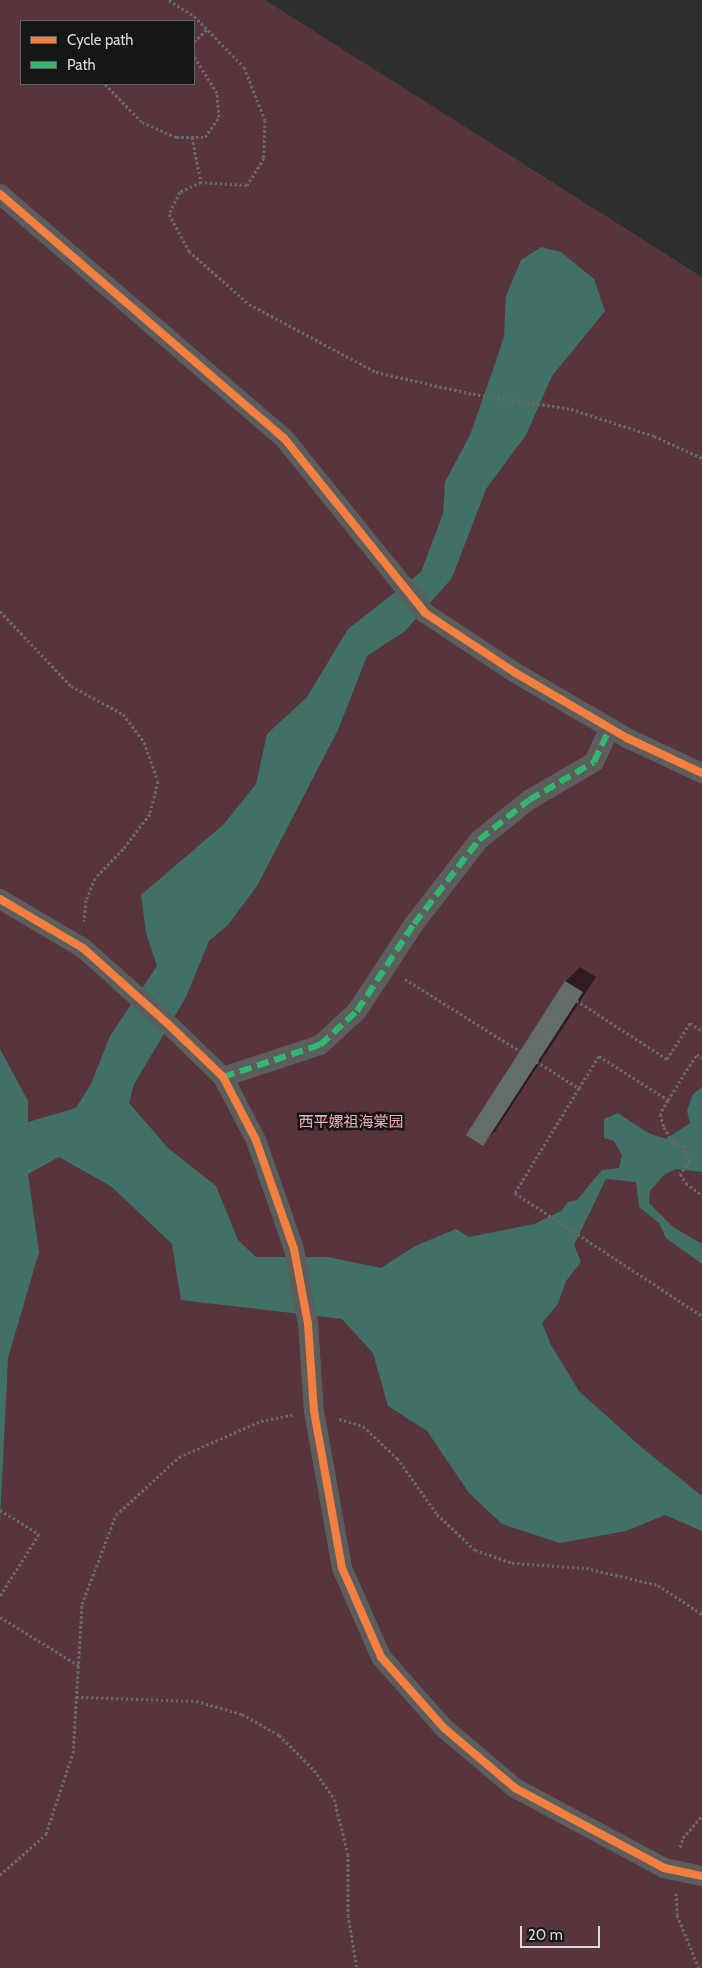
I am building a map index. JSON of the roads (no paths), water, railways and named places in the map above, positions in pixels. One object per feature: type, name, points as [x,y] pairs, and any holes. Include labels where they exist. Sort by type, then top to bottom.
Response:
[{"type":"street","points":[[0,194],[284,438],[425,613],[514,672],[610,728],[702,773]]},
{"type":"street","points":[[223,1078],[320,1045],[357,1011],[414,924],[479,840],[529,800],[594,762],[610,728]]},
{"type":"street","points":[[0,899],[83,948],[168,1024],[223,1078],[256,1140],[294,1249],[308,1324],[314,1411],[342,1568],[381,1657],[444,1728],[515,1788],[664,1868],[702,1876]]},
{"type":"park label","name":"西平嫘祖海棠园","points":[[351,1123]]}]
